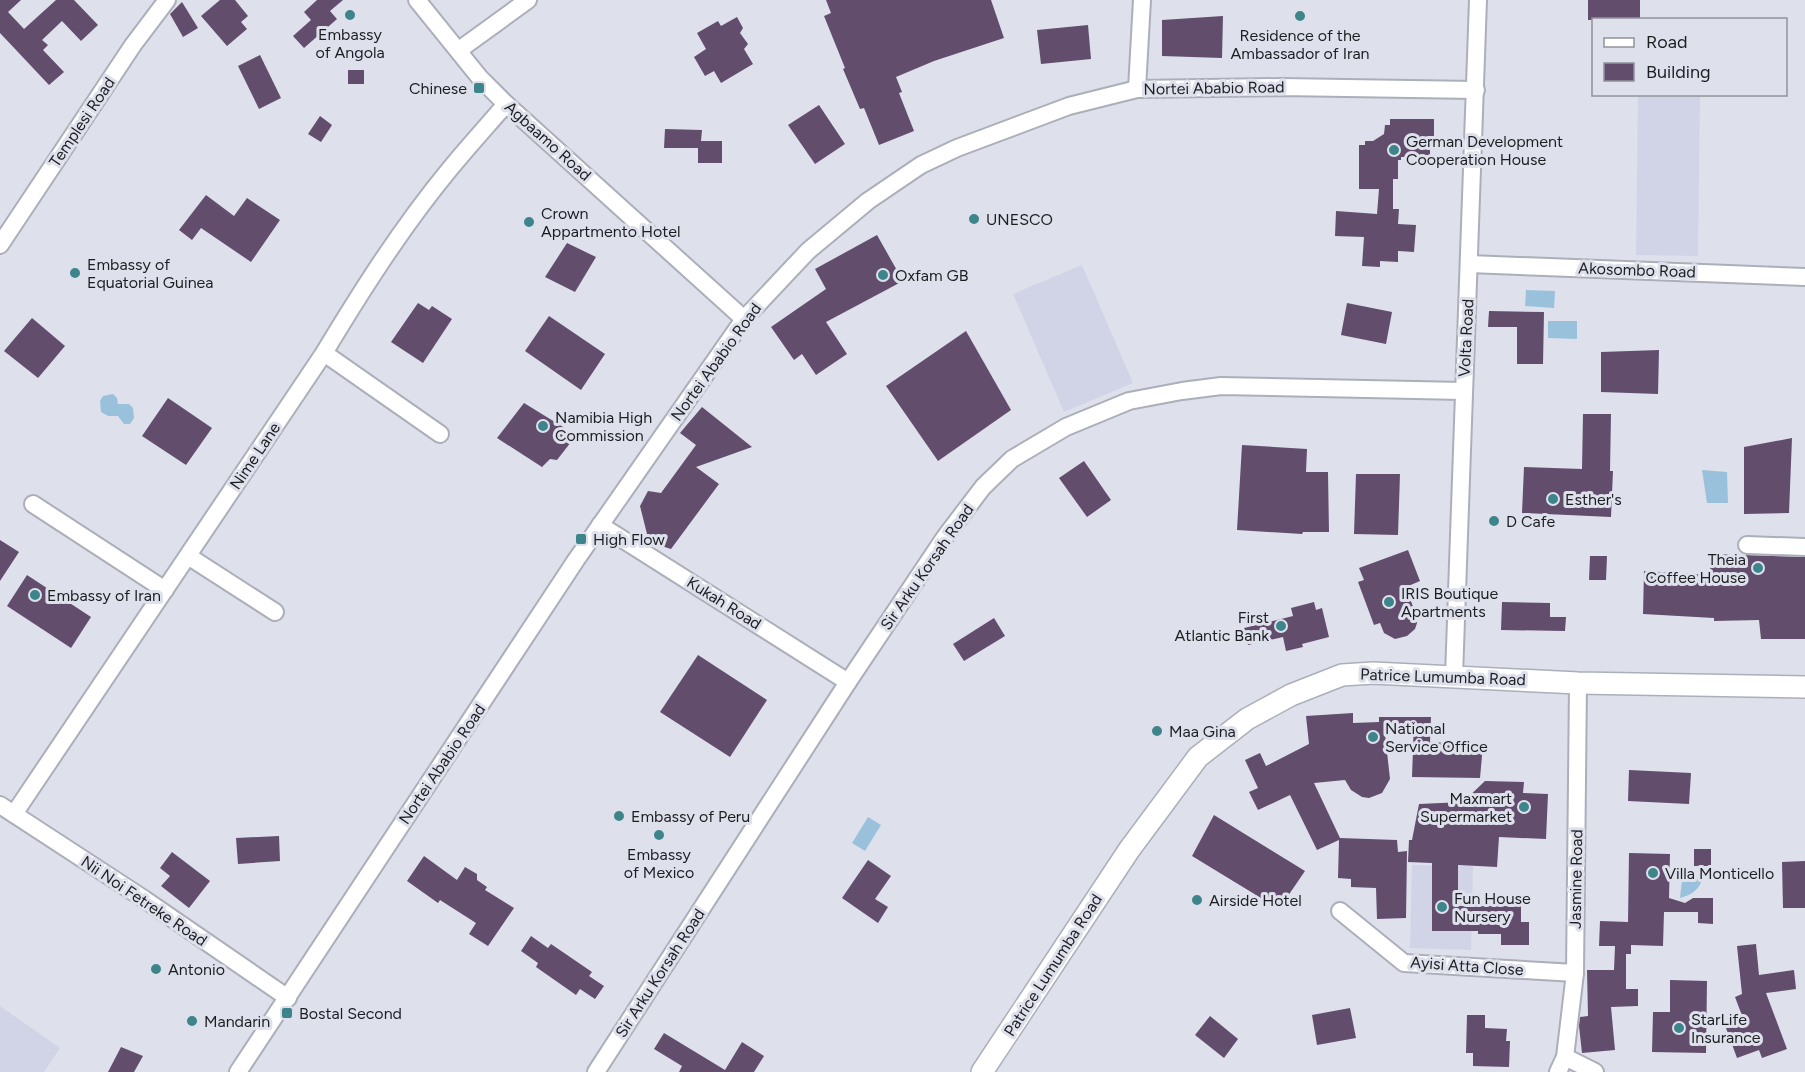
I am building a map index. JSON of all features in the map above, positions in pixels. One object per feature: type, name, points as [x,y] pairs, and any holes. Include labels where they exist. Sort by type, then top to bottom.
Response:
[{"type":"street","name":"Templesi Road","points":[[0,245],[133,45],[167,0]]},
{"type":"street","name":"Agbaamo Road","points":[[417,0],[480,78],[506,104],[744,319]]},
{"type":"street","points":[[459,50],[528,0]]},
{"type":"street","points":[[1137,89],[1142,0]]},
{"type":"street","name":"Volta Road","points":[[1454,676],[1478,0]]},
{"type":"street","name":"Nortei Ababio Road","points":[[238,1072],[600,525],[744,319],[808,251],[868,201],[921,165],[957,148],[1069,106],[1137,89],[1281,87],[1476,90]]},
{"type":"street","name":"Nime Lane","points":[[14,814],[416,214],[448,170],[506,104]]},
{"type":"street","name":"Akosombo Road","points":[[1470,264],[1805,277]]},
{"type":"street","points":[[324,353],[441,434]]},
{"type":"street","name":"Sir Arku Korsah Road","points":[[596,1072],[848,682],[942,542],[983,487],[1012,459],[1066,427],[1129,401],[1182,391],[1221,386],[1463,391]]},
{"type":"street","points":[[33,504],[165,590]]},
{"type":"street","name":"Kukah Road","points":[[600,525],[848,682]]},
{"type":"street","points":[[1747,545],[1805,547]]},
{"type":"street","points":[[188,556],[275,612]]},
{"type":"street","name":"Patrice Lumumba Road","points":[[982,1072],[1129,850],[1198,757],[1247,719],[1292,695],[1342,675],[1373,673],[1578,683],[1805,687]]},
{"type":"street","name":"Jasmine Road","points":[[1558,1072],[1566,1057],[1575,973],[1578,683]]},
{"type":"street","name":"Nii Noi Fetreke Road","points":[[0,805],[144,899],[288,998]]},
{"type":"street","name":"Ayisi Atta Close","points":[[1340,911],[1404,963],[1575,973]]},
{"type":"street","points":[[1566,1057],[1595,1072]]},
{"type":"shaded area","points":[[1638,96],[1700,96],[1698,256],[1636,255]]},
{"type":"shaded area","points":[[1082,265],[1133,383],[1064,412],[1013,294]]},
{"type":"shaded area","name":"Fun House Nursery","points":[[1412,865],[1473,866],[1471,950],[1410,948]]},
{"type":"shaded area","points":[[0,1006],[60,1048],[44,1072],[0,1072]]},
{"type":"water","points":[[1526,290],[1555,291],[1554,308],[1525,306]]},
{"type":"water","points":[[1548,321],[1577,321],[1577,339],[1548,338]]},
{"type":"water","points":[[113,394],[118,404],[129,404],[133,408],[134,418],[130,424],[124,424],[118,416],[108,416],[101,412],[100,401],[103,396]]},
{"type":"water","points":[[1702,470],[1727,472],[1728,503],[1707,503]]},
{"type":"water","points":[[868,817],[881,825],[865,851],[852,843]]},
{"type":"water","points":[[1693,876],[1702,881],[1693,892],[1680,898],[1682,880]]},
{"type":"building","points":[[0,0],[21,0],[8,12],[24,29],[56,0],[74,0],[98,25],[81,41],[62,21],[42,40],[48,45],[43,50],[64,72],[49,85],[0,33]]},
{"type":"building","points":[[220,0],[235,0],[248,16],[241,22],[247,29],[227,46],[201,16]]},
{"type":"building","points":[[317,0],[343,0],[330,11],[337,19],[304,48],[293,36],[311,20],[304,12]]},
{"type":"building","points":[[826,0],[991,0],[1004,38],[934,61],[896,77],[902,92],[899,93],[914,131],[879,145],[864,108],[860,109],[843,69],[845,68],[824,16],[831,13]]},
{"type":"building","points":[[1588,0],[1640,0],[1640,18],[1592,18],[1588,20]]},
{"type":"building","points":[[182,2],[198,28],[183,37],[170,14]]},
{"type":"building","points":[[1223,16],[1222,58],[1162,56],[1162,20]]},
{"type":"building","points":[[737,17],[743,28],[740,33],[748,44],[744,49],[753,64],[721,83],[714,71],[705,76],[694,57],[706,49],[697,33],[718,21],[721,26]]},
{"type":"building","points":[[1088,25],[1091,59],[1041,64],[1037,30]]},
{"type":"building","points":[[260,55],[281,98],[259,109],[238,66]]},
{"type":"building","points":[[348,70],[364,70],[364,84],[348,84]]},
{"type":"building","points":[[819,105],[845,144],[815,164],[788,125]]},
{"type":"building","points":[[320,116],[332,125],[321,142],[308,134]]},
{"type":"building","points":[[1390,119],[1434,119],[1434,140],[1430,140],[1430,155],[1401,157],[1401,160],[1398,160],[1398,179],[1393,179],[1393,209],[1399,209],[1398,224],[1416,225],[1414,252],[1398,251],[1398,262],[1380,261],[1380,267],[1362,266],[1364,237],[1335,236],[1336,211],[1377,214],[1379,189],[1359,189],[1359,145],[1365,145],[1365,141],[1373,141],[1384,134],[1385,125],[1390,125]]},
{"type":"building","points":[[665,129],[702,130],[701,141],[722,141],[722,163],[698,163],[698,148],[664,148]]},
{"type":"building","points":[[206,195],[234,216],[247,198],[280,220],[251,262],[201,228],[192,240],[179,230]]},
{"type":"building","points":[[877,235],[903,281],[826,322],[847,354],[816,375],[802,354],[794,360],[771,327],[826,289],[815,269]]},
{"type":"building","points":[[567,243],[596,257],[575,292],[545,277]]},
{"type":"building","points":[[418,303],[429,310],[432,306],[452,319],[423,363],[391,342]]},
{"type":"building","points":[[1347,303],[1392,312],[1386,344],[1341,335]]},
{"type":"building","points":[[1489,311],[1544,312],[1543,364],[1517,364],[1517,327],[1488,327]]},
{"type":"building","points":[[549,316],[605,354],[581,390],[525,351]]},
{"type":"building","points":[[32,318],[65,346],[38,378],[4,351]]},
{"type":"building","points":[[966,331],[1011,410],[938,461],[886,386]]},
{"type":"building","points":[[1659,350],[1658,394],[1601,392],[1601,352]]},
{"type":"building","points":[[168,398],[212,428],[186,465],[142,436]]},
{"type":"building","points":[[524,403],[563,427],[571,442],[557,460],[550,459],[542,467],[497,438]]},
{"type":"building","points":[[702,407],[752,447],[696,467],[719,484],[671,549],[649,542],[640,506],[648,491],[661,493],[696,445],[680,433]]},
{"type":"building","points":[[1583,414],[1611,414],[1610,471],[1613,471],[1611,517],[1522,513],[1524,467],[1582,469]]},
{"type":"building","points":[[1792,438],[1789,513],[1744,514],[1744,447]]},
{"type":"building","points":[[1242,445],[1307,449],[1306,472],[1328,472],[1329,532],[1303,532],[1302,534],[1237,530]]},
{"type":"building","points":[[1084,461],[1111,500],[1087,517],[1059,478]]},
{"type":"building","points":[[1356,474],[1400,474],[1398,535],[1354,534]]},
{"type":"building","points":[[0,540],[19,552],[0,581]]},
{"type":"building","name":"IRIS Boutique Apartments","points":[[1408,550],[1420,581],[1406,587],[1417,623],[1415,629],[1407,636],[1395,639],[1384,633],[1380,623],[1374,625],[1358,582],[1364,580],[1359,568]]},
{"type":"building","points":[[1711,554],[1805,557],[1805,639],[1761,639],[1759,620],[1714,621],[1714,618],[1643,614],[1644,571],[1710,575]]},
{"type":"building","points":[[1590,556],[1607,556],[1606,580],[1589,580]]},
{"type":"building","points":[[27,575],[91,617],[71,648],[7,606]]},
{"type":"building","points":[[1314,602],[1316,610],[1322,608],[1329,637],[1286,651],[1283,637],[1248,645],[1244,628],[1293,616],[1291,608]]},
{"type":"building","points":[[1502,602],[1550,603],[1550,617],[1566,617],[1565,631],[1501,630]]},
{"type":"building","points":[[994,618],[1005,636],[964,661],[953,644]]},
{"type":"building","points":[[698,655],[767,700],[730,757],[660,712]]},
{"type":"building","points":[[1353,713],[1353,723],[1379,722],[1379,717],[1431,717],[1430,742],[1483,745],[1480,778],[1412,777],[1414,720],[1409,734],[1385,734],[1390,779],[1382,793],[1369,798],[1362,797],[1351,790],[1345,780],[1314,783],[1340,838],[1397,840],[1398,852],[1407,851],[1406,918],[1377,919],[1376,888],[1351,887],[1351,879],[1338,878],[1339,840],[1317,850],[1290,795],[1258,810],[1249,792],[1258,788],[1245,760],[1260,753],[1266,766],[1309,744],[1306,716]]},
{"type":"building","points":[[1629,770],[1691,773],[1689,804],[1628,801]]},
{"type":"building","points":[[1485,781],[1524,782],[1523,793],[1548,794],[1546,839],[1499,837],[1497,867],[1458,865],[1458,906],[1521,906],[1521,922],[1529,922],[1529,945],[1501,945],[1501,934],[1478,934],[1478,931],[1432,931],[1432,863],[1408,862],[1409,840],[1412,840],[1419,804],[1463,802]]},
{"type":"building","points":[[1214,815],[1305,871],[1279,909],[1192,856]]},
{"type":"building","points":[[279,836],[280,861],[238,864],[236,838]]},
{"type":"building","points":[[1694,849],[1711,849],[1711,866],[1694,866]]},
{"type":"building","points":[[172,852],[210,881],[189,908],[161,886],[170,876],[160,868]]},
{"type":"building","points":[[1629,853],[1670,854],[1669,898],[1685,903],[1693,898],[1713,898],[1713,924],[1698,923],[1698,912],[1664,912],[1663,946],[1631,945],[1631,954],[1626,954],[1626,989],[1638,989],[1638,1006],[1611,1007],[1615,1050],[1582,1053],[1579,1026],[1580,1017],[1588,1016],[1587,970],[1614,970],[1615,946],[1599,946],[1600,921],[1628,922]]},
{"type":"building","points":[[424,856],[457,880],[465,867],[477,874],[477,880],[487,887],[485,890],[514,908],[488,946],[469,934],[476,923],[440,900],[438,903],[407,881]]},
{"type":"building","points":[[868,860],[891,876],[875,899],[888,907],[878,923],[842,898]]},
{"type":"building","points":[[1805,861],[1805,908],[1783,908],[1782,862]]},
{"type":"building","points":[[531,936],[548,948],[551,944],[592,972],[589,976],[604,986],[595,999],[580,989],[576,995],[536,967],[538,963],[521,951]]},
{"type":"building","points":[[1756,944],[1759,975],[1794,970],[1796,989],[1766,993],[1787,1049],[1762,1058],[1759,1050],[1737,1058],[1726,1028],[1744,1021],[1735,997],[1742,994],[1737,946]]},
{"type":"building","name":"StarLife Insurance","points":[[1670,980],[1707,981],[1706,1053],[1652,1052],[1653,1012],[1670,1012]]},
{"type":"building","points":[[1350,1008],[1356,1038],[1317,1045],[1312,1015]]},
{"type":"building","points":[[1467,1015],[1485,1015],[1485,1028],[1507,1029],[1506,1041],[1510,1041],[1509,1067],[1473,1066],[1473,1053],[1466,1053]]},
{"type":"building","points":[[1210,1016],[1238,1039],[1224,1058],[1195,1035]]},
{"type":"building","points":[[664,1033],[725,1070],[742,1042],[764,1056],[754,1072],[679,1072],[682,1066],[654,1049]]},
{"type":"building","points":[[121,1047],[143,1056],[134,1072],[108,1072]]},
{"type":"place","name":"Embassy of Angola","points":[[350,15]]},
{"type":"place","name":"Residence of the Ambassador of Iran","points":[[1300,16]]},
{"type":"place","name":"Chinese","points":[[479,88]]},
{"type":"place","name":"German Development Cooperation House","points":[[1394,150]]},
{"type":"place","name":"UNESCO","points":[[974,219]]},
{"type":"place","name":"Crown Appartmento Hotel","points":[[529,222]]},
{"type":"place","name":"Embassy of Equatorial Guinea","points":[[75,273]]},
{"type":"place","name":"Oxfam GB","points":[[883,275]]},
{"type":"place","name":"Namibia High Commission","points":[[543,426]]},
{"type":"place","name":"Esther's","points":[[1553,499]]},
{"type":"place","name":"D Cafe","points":[[1494,521]]},
{"type":"place","name":"High Flow","points":[[581,539]]},
{"type":"place","name":"Theia Coffee House","points":[[1758,568]]},
{"type":"place","name":"Embassy of Iran","points":[[35,595]]},
{"type":"place","name":"IRIS Boutique Apartments","points":[[1389,602]]},
{"type":"place","name":"First Atlantic Bank","points":[[1281,626]]},
{"type":"place","name":"Maa Gina","points":[[1157,731]]},
{"type":"place","name":"National Service Office","points":[[1373,737]]},
{"type":"place","name":"Maxmart Supermarket","points":[[1524,807]]},
{"type":"place","name":"Embassy of Peru","points":[[619,816]]},
{"type":"place","name":"Embassy of Mexico","points":[[659,835]]},
{"type":"place","name":"Villa Monticello","points":[[1653,873]]},
{"type":"place","name":"Airside Hotel","points":[[1197,900]]},
{"type":"place","name":"Fun House Nursery","points":[[1442,907]]},
{"type":"place","name":"Antonio","points":[[156,969]]},
{"type":"place","name":"Bostal Second","points":[[287,1013]]},
{"type":"place","name":"Mandarin","points":[[192,1021]]},
{"type":"place","name":"StarLife Insurance","points":[[1679,1028]]}]
